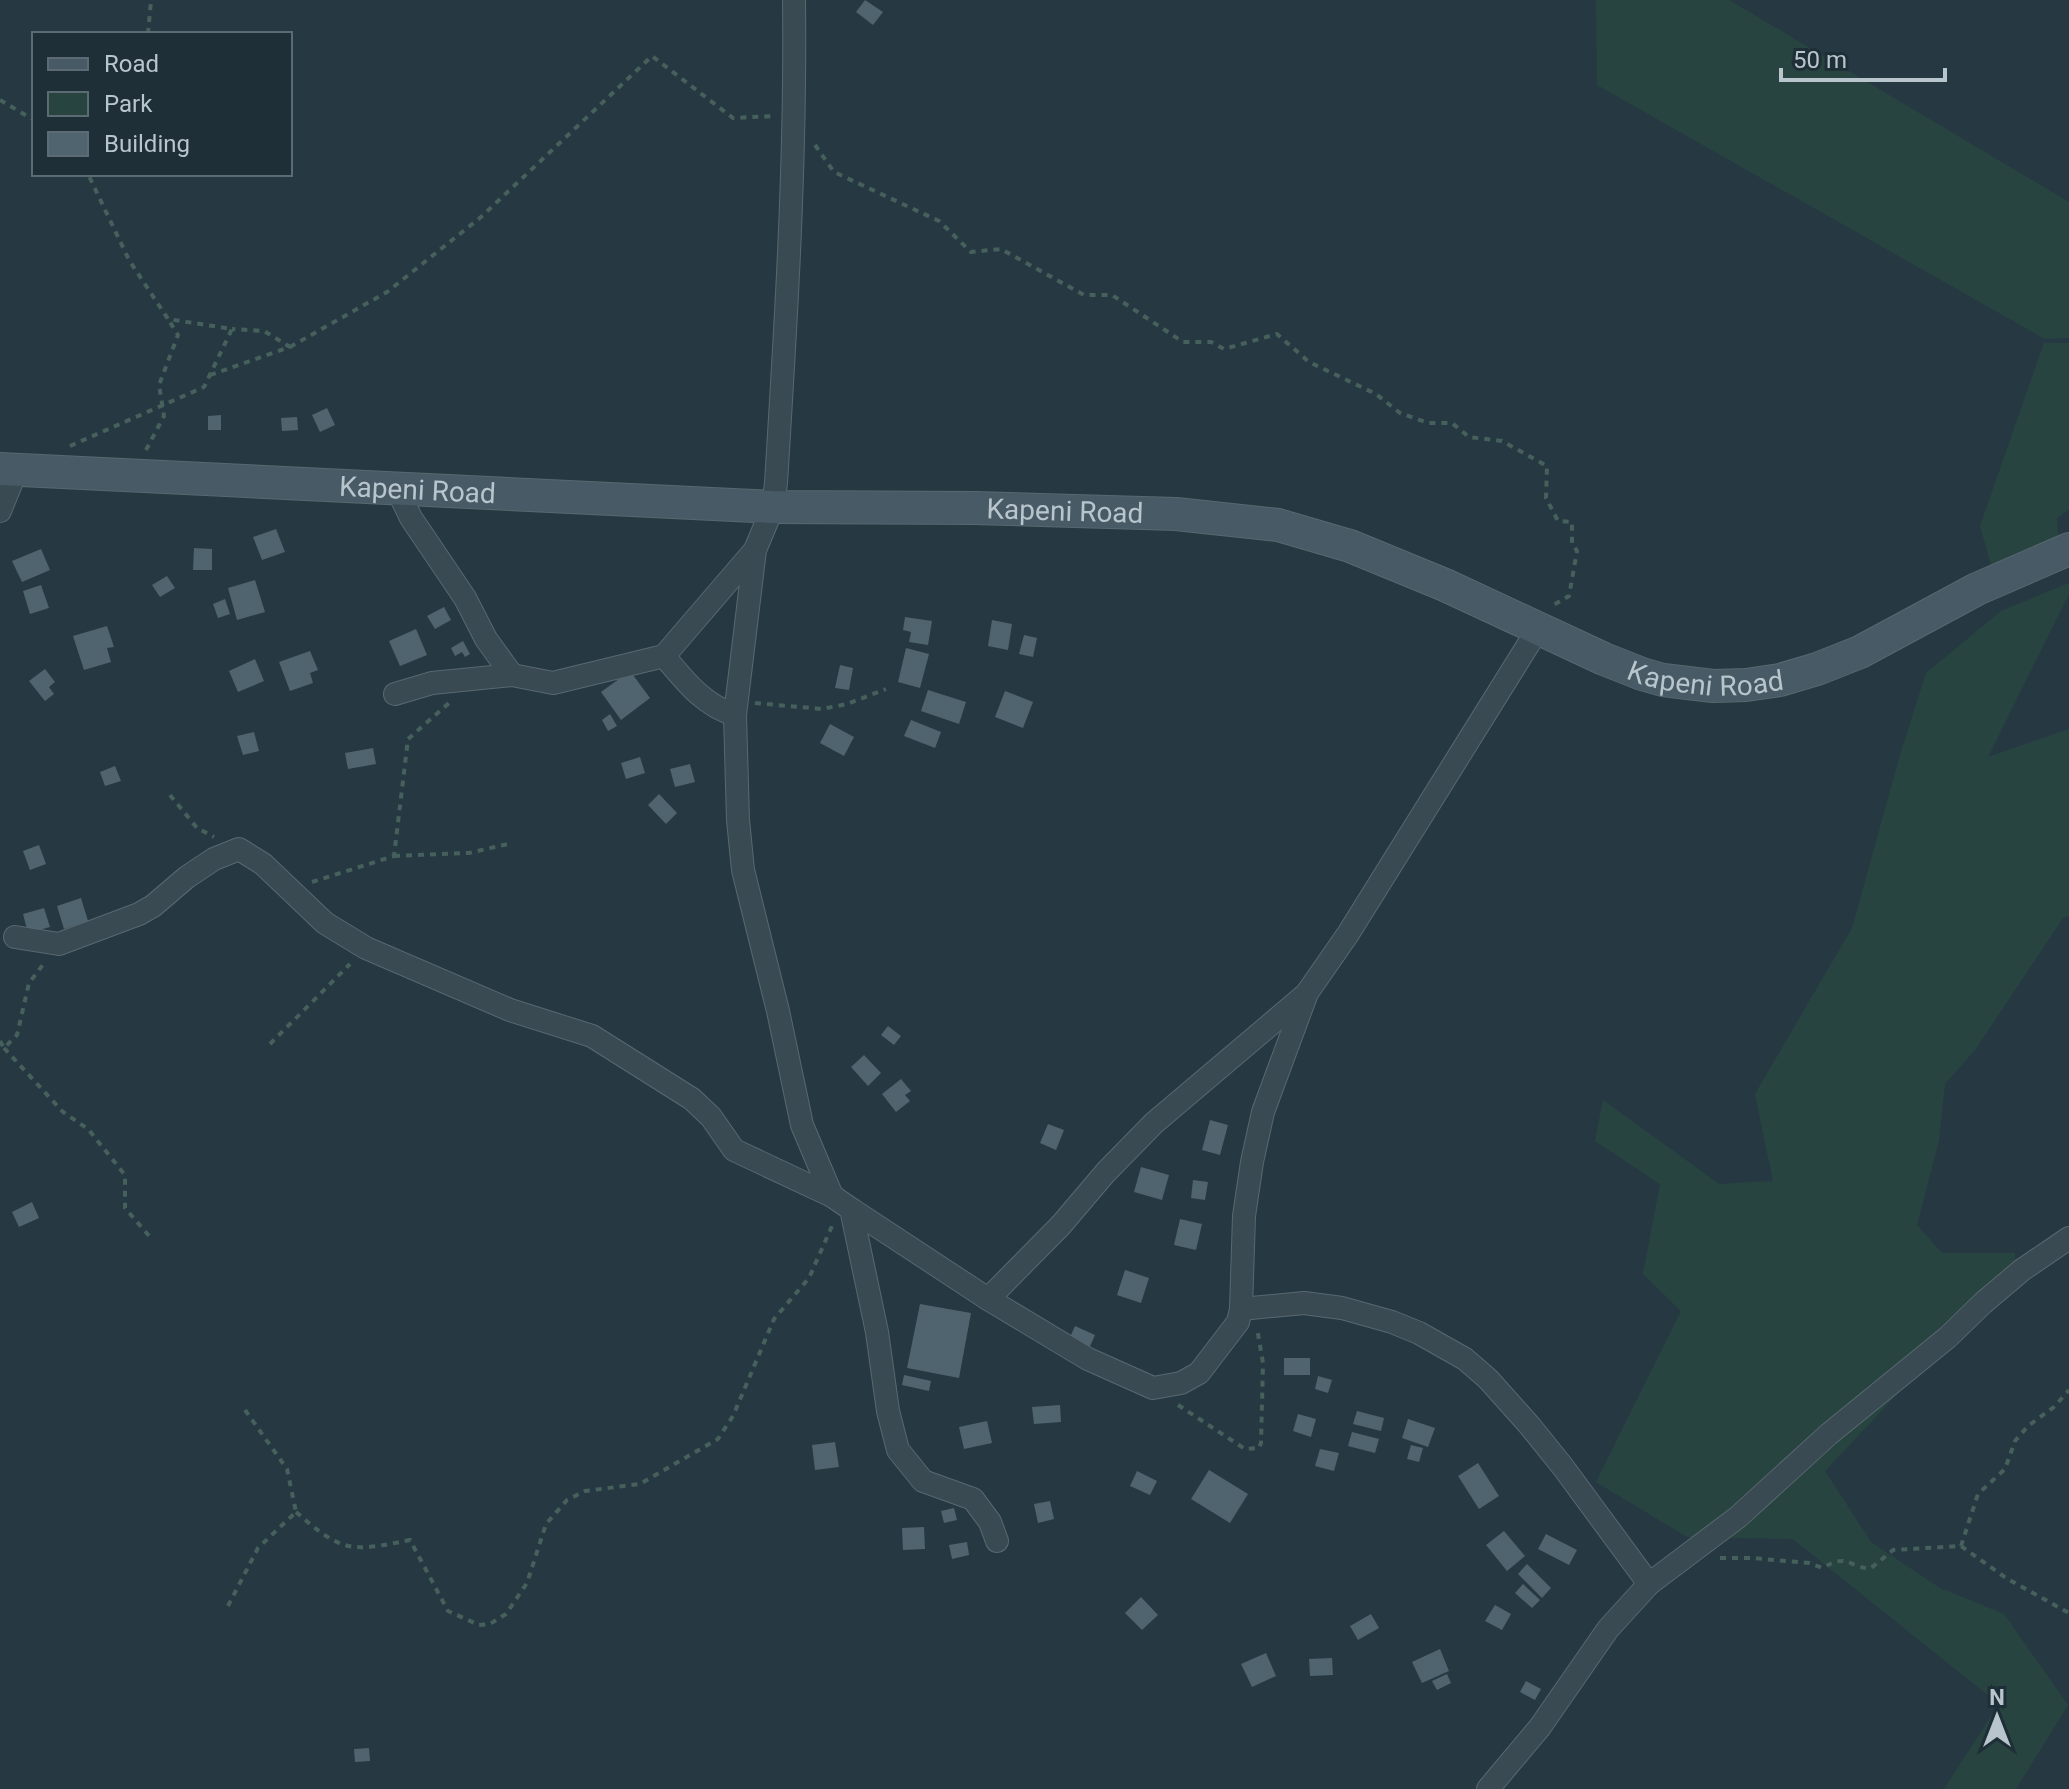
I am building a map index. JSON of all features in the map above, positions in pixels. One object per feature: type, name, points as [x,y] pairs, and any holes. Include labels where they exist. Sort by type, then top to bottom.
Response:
[{"type":"main road","name":"Kapeni Road","points":[[8,469],[773,507],[914,506],[1176,514],[1278,525],[1350,546],[1445,585],[1642,674],[1701,685],[1746,685],[1780,680],[1817,669],[1860,652],[1977,589],[2069,549]]},
{"type":"street","points":[[794,0],[789,279],[773,507],[755,550],[736,708],[738,820],[743,870],[802,1125],[842,1203],[877,1332],[888,1411],[898,1450],[923,1481],[973,1499],[990,1522],[997,1541]]},
{"type":"street","points":[[0,511],[8,469]]},
{"type":"street","points":[[396,487],[411,518],[512,675]]},
{"type":"street","points":[[395,694],[432,683],[512,675],[553,683],[664,656],[755,550]]},
{"type":"street","points":[[15,937],[59,944],[139,914],[214,859],[239,849],[263,864],[325,923],[366,948],[510,1010],[592,1036],[692,1099],[711,1117],[734,1150],[842,1203],[988,1299],[1088,1359],[1153,1388],[1181,1383],[1199,1373],[1241,1313],[1244,1216],[1252,1162],[1263,1112],[1307,993],[1348,934],[1538,629]]},
{"type":"street","points":[[664,656],[698,695],[718,710],[736,708]]},
{"type":"street","points":[[988,1299],[1154,1123],[1307,993]]},
{"type":"street","points":[[1488,1789],[1540,1727],[1608,1629],[1649,1584],[1738,1517],[1829,1434],[1948,1337],[2002,1287],[2069,1238]]},
{"type":"street","points":[[1241,1313],[1304,1303],[1342,1308],[1441,1343],[1488,1379],[1530,1426],[1649,1584]]},
{"type":"path","points":[[148,32],[151,0]]},
{"type":"path","points":[[210,375],[290,347],[387,292],[469,226],[652,56],[733,118],[794,115],[834,172],[939,221],[971,252],[1001,249],[1084,295],[1112,295],[1183,342],[1211,342],[1224,349],[1277,334],[1309,362],[1376,394],[1400,413],[1428,423],[1452,423],[1469,437],[1502,441],[1547,466],[1546,498],[1558,521],[1572,522],[1572,543],[1577,551],[1569,596],[1546,609],[1538,629]]},
{"type":"path","points":[[0,100],[32,119]]},
{"type":"path","points":[[89,176],[129,260],[178,335],[159,385],[164,416],[146,451],[146,477]]},
{"type":"path","points":[[168,319],[264,331],[290,347]]},
{"type":"path","points":[[60,450],[204,387],[232,329]]},
{"type":"path","points":[[394,856],[408,739],[477,678]]},
{"type":"path","points":[[736,708],[822,709],[847,704],[886,689]]},
{"type":"path","points":[[170,795],[197,828],[239,849]]},
{"type":"path","points":[[291,889],[394,856],[469,853],[512,843]]},
{"type":"path","points":[[4,1048],[17,1035],[29,983],[59,944]]},
{"type":"path","points":[[270,1044],[366,948]]},
{"type":"path","points":[[0,1041],[63,1112],[88,1129],[125,1175],[125,1208],[150,1237]]},
{"type":"path","points":[[245,1410],[287,1469],[296,1512],[328,1540],[363,1550],[410,1540],[448,1611],[479,1625],[490,1624],[506,1614],[518,1600],[527,1583],[546,1524],[567,1500],[585,1491],[640,1484],[718,1439],[733,1416],[774,1319],[809,1278],[842,1203]]},
{"type":"path","points":[[1153,1388],[1245,1449],[1259,1448],[1263,1363],[1261,1337],[1257,1327],[1241,1313]]},
{"type":"path","points":[[1961,1546],[1978,1494],[2005,1469],[2015,1441],[2028,1426],[2054,1407],[2069,1390]]},
{"type":"path","points":[[228,1606],[258,1548],[296,1512]]},
{"type":"path","points":[[1719,1558],[1809,1563],[1817,1568],[1844,1560],[1870,1569],[1893,1550],[1961,1546],[2006,1578],[2069,1613]]},
{"type":"green space","points":[[1596,0],[1729,0],[2069,202],[2069,338],[2045,339],[1597,85]]},
{"type":"green space","points":[[2044,343],[2069,343],[2069,509],[2057,518],[2059,561],[1996,582],[1980,526]]},
{"type":"green space","points":[[2069,583],[2069,594],[1988,757],[2069,729],[2069,916],[2063,918],[1975,1050],[1945,1084],[1939,1140],[1917,1225],[1942,1253],[2015,1253],[2015,1269],[1825,1471],[1871,1542],[1940,1588],[2004,1614],[2068,1705],[2016,1789],[1944,1789],[1999,1704],[1793,1539],[1687,1537],[1596,1482],[1681,1311],[1643,1274],[1660,1184],[1595,1141],[1603,1100],[1719,1184],[1773,1181],[1755,1094],[1852,928],[1926,673],[2001,611]]},
{"type":"building","points":[[865,0],[883,12],[873,25],[856,12]]},
{"type":"building","points":[[327,408],[335,425],[320,432],[312,415]]},
{"type":"building","points":[[221,415],[221,430],[208,430],[208,416]]},
{"type":"building","points":[[297,417],[298,430],[282,431],[281,418]]},
{"type":"building","points":[[276,529],[285,552],[262,560],[253,537]]},
{"type":"building","points":[[194,548],[212,549],[212,570],[193,570]]},
{"type":"building","points":[[41,549],[50,570],[22,582],[12,561]]},
{"type":"building","points":[[167,576],[175,588],[160,597],[152,585]]},
{"type":"building","points":[[255,580],[265,612],[237,620],[228,588]]},
{"type":"building","points":[[41,585],[49,608],[30,614],[23,591]]},
{"type":"building","points":[[225,599],[230,614],[218,618],[213,604]]},
{"type":"building","points":[[444,607],[451,620],[435,629],[427,616]]},
{"type":"building","points":[[905,617],[932,621],[928,645],[909,642],[911,632],[903,630]]},
{"type":"building","points":[[992,620],[1012,624],[1008,650],[988,646]]},
{"type":"building","points":[[107,626],[114,647],[107,648],[111,662],[84,670],[73,636]]},
{"type":"building","points":[[416,629],[427,655],[400,666],[389,641]]},
{"type":"building","points":[[1024,635],[1037,638],[1033,657],[1019,654]]},
{"type":"building","points":[[463,641],[470,654],[465,657],[462,652],[455,656],[451,648]]},
{"type":"building","points":[[906,648],[929,654],[920,688],[898,682]]},
{"type":"building","points":[[310,651],[318,670],[310,673],[313,683],[290,691],[279,662]]},
{"type":"building","points":[[255,659],[264,681],[238,692],[229,671]]},
{"type":"building","points":[[840,665],[853,668],[849,690],[835,688]]},
{"type":"building","points":[[45,669],[55,682],[49,687],[54,694],[45,701],[29,681]]},
{"type":"building","points":[[630,671],[650,698],[621,720],[601,692]]},
{"type":"building","points":[[928,690],[966,702],[959,724],[921,711]]},
{"type":"building","points":[[1005,691],[1033,702],[1023,728],[995,717]]},
{"type":"building","points":[[610,714],[617,726],[608,731],[602,720]]},
{"type":"building","points":[[911,720],[941,732],[935,748],[904,736]]},
{"type":"building","points":[[830,724],[854,737],[844,756],[820,743]]},
{"type":"building","points":[[254,732],[259,751],[243,755],[237,736]]},
{"type":"building","points":[[373,748],[376,764],[348,769],[345,753]]},
{"type":"building","points":[[640,757],[645,773],[626,779],[621,763]]},
{"type":"building","points":[[690,764],[695,782],[675,787],[670,769]]},
{"type":"building","points":[[115,766],[121,781],[105,786],[100,772]]},
{"type":"building","points":[[659,794],[677,813],[666,824],[648,805]]},
{"type":"building","points":[[39,845],[46,864],[30,870],[23,851]]},
{"type":"building","points":[[81,898],[88,921],[64,929],[57,906]]},
{"type":"building","points":[[44,908],[50,927],[28,933],[23,914]]},
{"type":"building","points":[[888,1026],[901,1036],[894,1045],[881,1035]]},
{"type":"building","points":[[864,1055],[881,1073],[868,1086],[851,1067]]},
{"type":"building","points":[[901,1079],[911,1091],[905,1095],[910,1101],[896,1112],[882,1094]]},
{"type":"building","points":[[1210,1120],[1228,1125],[1220,1155],[1202,1150]]},
{"type":"building","points":[[1048,1124],[1064,1130],[1056,1150],[1040,1143]]},
{"type":"building","points":[[1141,1167],[1169,1175],[1162,1200],[1134,1192]]},
{"type":"building","points":[[1193,1180],[1208,1182],[1205,1200],[1191,1198]]},
{"type":"building","points":[[32,1202],[39,1218],[19,1227],[12,1212]]},
{"type":"building","points":[[1180,1219],[1202,1224],[1196,1250],[1174,1245]]},
{"type":"building","points":[[1125,1270],[1149,1278],[1141,1303],[1117,1295]]},
{"type":"building","points":[[920,1304],[971,1313],[959,1378],[907,1368]]},
{"type":"building","points":[[1075,1326],[1095,1335],[1088,1351],[1068,1342]]},
{"type":"building","points":[[1284,1358],[1310,1358],[1310,1375],[1284,1375]]},
{"type":"building","points":[[904,1375],[931,1381],[929,1391],[902,1385]]},
{"type":"building","points":[[1318,1376],[1332,1380],[1328,1393],[1315,1389]]},
{"type":"building","points":[[1060,1405],[1061,1422],[1034,1424],[1032,1407]]},
{"type":"building","points":[[1357,1411],[1384,1418],[1381,1431],[1353,1424]]},
{"type":"building","points":[[1298,1414],[1316,1419],[1311,1437],[1293,1431]]},
{"type":"building","points":[[1408,1419],[1435,1428],[1428,1447],[1402,1438]]},
{"type":"building","points":[[987,1421],[992,1443],[964,1449],[959,1427]]},
{"type":"building","points":[[1352,1432],[1379,1439],[1375,1453],[1348,1446]]},
{"type":"building","points":[[835,1442],[839,1467],[815,1470],[812,1445]]},
{"type":"building","points":[[1411,1445],[1423,1448],[1419,1462],[1407,1459]]},
{"type":"building","points":[[1320,1449],[1339,1453],[1334,1471],[1315,1466]]},
{"type":"building","points":[[1478,1463],[1499,1496],[1479,1509],[1458,1476]]},
{"type":"building","points":[[1209,1470],[1248,1494],[1230,1523],[1191,1499]]},
{"type":"building","points":[[1137,1471],[1157,1481],[1150,1495],[1130,1486]]},
{"type":"building","points":[[1050,1501],[1054,1519],[1038,1523],[1034,1504]]},
{"type":"building","points":[[954,1508],[957,1520],[944,1523],[941,1511]]},
{"type":"building","points":[[924,1527],[925,1549],[903,1550],[902,1528]]},
{"type":"building","points":[[1504,1531],[1525,1556],[1507,1571],[1486,1545]]},
{"type":"building","points":[[1546,1534],[1577,1550],[1569,1565],[1538,1549]]},
{"type":"building","points":[[967,1542],[969,1555],[952,1559],[949,1545]]},
{"type":"building","points":[[1527,1564],[1551,1588],[1542,1598],[1518,1574]]},
{"type":"building","points":[[1523,1584],[1540,1600],[1532,1608],[1515,1593]]},
{"type":"building","points":[[1141,1597],[1158,1615],[1142,1630],[1125,1613]]},
{"type":"building","points":[[1495,1605],[1511,1614],[1502,1630],[1485,1621]]},
{"type":"building","points":[[1371,1614],[1379,1628],[1358,1640],[1350,1626]]},
{"type":"building","points":[[1440,1649],[1449,1671],[1422,1683],[1412,1662]]},
{"type":"building","points":[[1266,1653],[1276,1676],[1252,1687],[1241,1664]]},
{"type":"building","points":[[1332,1658],[1333,1675],[1310,1676],[1309,1659]]},
{"type":"building","points":[[1447,1674],[1451,1683],[1437,1690],[1432,1681]]},
{"type":"building","points":[[1526,1681],[1541,1689],[1535,1700],[1520,1692]]},
{"type":"building","points":[[369,1748],[370,1761],[355,1762],[354,1749]]}]
